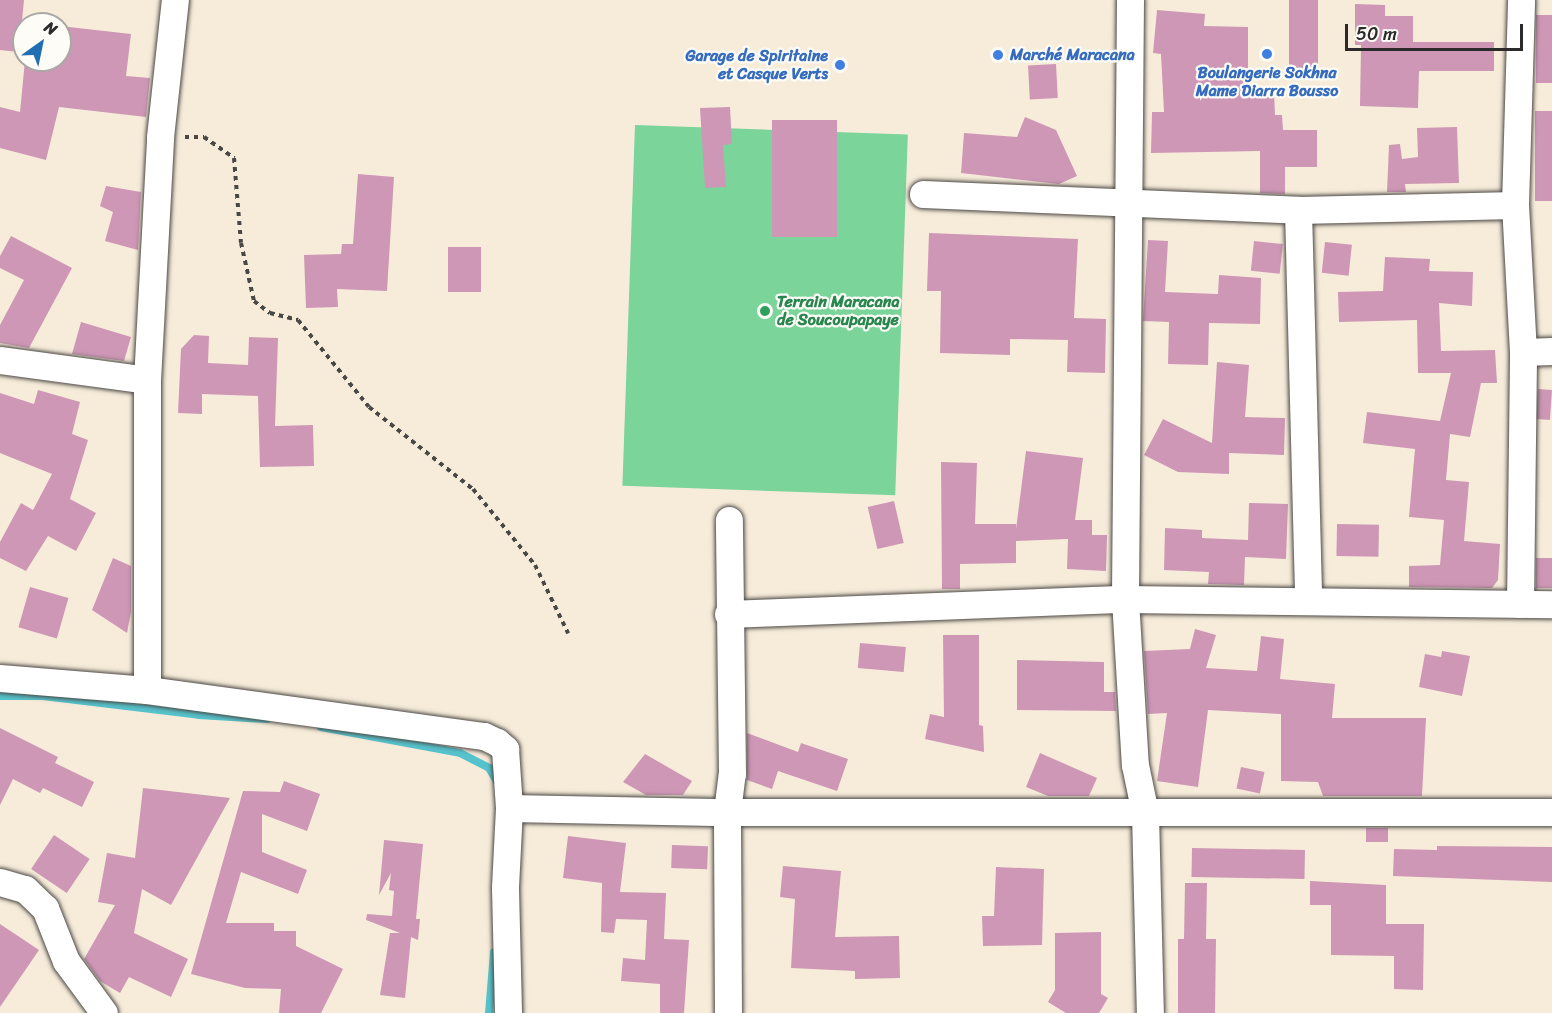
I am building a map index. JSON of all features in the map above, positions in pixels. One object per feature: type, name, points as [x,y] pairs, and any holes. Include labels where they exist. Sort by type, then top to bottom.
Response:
[{"type":"street","points":[[147,690],[147,380],[160,137],[175,0]]},
{"type":"street","points":[[1130,0],[1125,599],[1135,765],[1145,813],[1150,1013]]},
{"type":"street","points":[[1520,603],[1523,352],[1515,205],[1521,0]]},
{"type":"street","points":[[922,194],[1298,210],[1515,205]]},
{"type":"street","points":[[1298,210],[1308,599]]},
{"type":"street","points":[[1523,352],[1552,351]]},
{"type":"street","points":[[0,360],[147,380]]},
{"type":"street","points":[[728,1013],[727,812],[732,774],[728,614],[729,520]]},
{"type":"street","points":[[728,614],[1125,599],[1308,599],[1552,604]]},
{"type":"street","points":[[0,678],[147,690],[484,736],[505,749],[509,808],[505,888],[508,1013]]},
{"type":"street","points":[[509,808],[727,812],[1552,812]]},
{"type":"street","points":[[0,882],[25,889],[45,908],[66,961],[104,1013]]},
{"type":"path","points":[[160,137],[204,137],[234,158],[241,243],[254,302],[270,313],[298,320],[369,407],[473,489],[535,565],[568,633]]},
{"type":"green space","name":"Terrain Maracana de Soucoupapaye","points":[[635,125],[908,135],[895,495],[622,486]]},
{"type":"building","points":[[0,0],[24,0],[23,12],[12,12],[12,51],[0,50]]},
{"type":"building","points":[[1289,0],[1318,0],[1318,74],[1289,74]]},
{"type":"building","points":[[1355,4],[1385,5],[1385,16],[1413,16],[1413,42],[1494,42],[1494,71],[1419,71],[1418,108],[1360,106],[1361,45],[1355,45]]},
{"type":"building","points":[[1157,10],[1205,14],[1204,26],[1248,27],[1248,95],[1274,93],[1275,115],[1282,115],[1283,130],[1317,130],[1317,167],[1285,167],[1285,194],[1260,193],[1260,151],[1151,153],[1152,112],[1164,112],[1161,54],[1153,53]]},
{"type":"building","points":[[1536,15],[1552,15],[1552,83],[1536,83]]},
{"type":"building","points":[[72,27],[131,34],[126,76],[150,78],[146,117],[59,107],[46,160],[0,148],[0,107],[20,112],[24,72],[72,72]]},
{"type":"building","points":[[1056,64],[1058,98],[1030,99],[1028,65]]},
{"type":"building","points":[[730,107],[732,144],[723,145],[726,187],[705,188],[700,108]]},
{"type":"building","points":[[1535,111],[1552,111],[1552,201],[1535,201]]},
{"type":"building","points":[[1025,117],[1056,130],[1077,176],[1059,184],[961,173],[964,133],[1017,137]]},
{"type":"building","points":[[772,120],[837,120],[837,237],[772,237]]},
{"type":"building","points":[[1457,127],[1459,183],[1405,184],[1406,192],[1387,192],[1389,145],[1400,144],[1402,159],[1418,157],[1417,128]]},
{"type":"building","points":[[358,174],[394,177],[387,291],[337,289],[338,307],[306,308],[304,255],[341,254],[342,244],[353,244]]},
{"type":"building","points":[[106,186],[141,192],[138,250],[105,241],[113,212],[100,206]]},
{"type":"building","points":[[929,233],[1078,239],[1074,318],[1106,319],[1105,373],[1067,372],[1068,340],[1010,339],[1010,355],[940,353],[941,291],[927,291]]},
{"type":"building","points":[[11,236],[72,268],[29,348],[0,343],[0,325],[24,280],[0,268],[0,256]]},
{"type":"building","points":[[1148,240],[1168,241],[1165,292],[1218,294],[1219,275],[1261,278],[1260,324],[1209,323],[1208,365],[1168,364],[1169,322],[1143,321]]},
{"type":"building","points":[[1254,241],[1283,244],[1280,274],[1251,271]]},
{"type":"building","points":[[1325,242],[1352,245],[1349,276],[1322,273]]},
{"type":"building","points":[[448,247],[481,247],[481,292],[448,292]]},
{"type":"building","points":[[1385,257],[1430,259],[1429,271],[1473,272],[1472,306],[1439,303],[1441,351],[1495,350],[1497,383],[1481,383],[1470,437],[1450,434],[1446,480],[1469,482],[1464,541],[1500,544],[1498,580],[1492,588],[1409,587],[1409,566],[1440,565],[1444,520],[1409,517],[1415,449],[1363,443],[1367,412],[1440,421],[1451,373],[1418,373],[1417,320],[1339,322],[1338,292],[1383,291]]},
{"type":"building","points":[[81,322],[131,337],[124,361],[72,354]]},
{"type":"building","points":[[194,335],[209,336],[208,363],[248,365],[249,337],[278,338],[275,426],[313,425],[314,466],[260,467],[258,396],[202,394],[202,414],[178,413],[181,349]]},
{"type":"building","points":[[1217,362],[1249,365],[1245,417],[1285,418],[1284,455],[1229,453],[1229,474],[1178,472],[1144,455],[1163,419],[1212,443]]},
{"type":"building","points":[[1538,389],[1552,390],[1550,420],[1536,419]]},
{"type":"building","points":[[38,390],[80,402],[72,434],[88,440],[70,499],[96,513],[76,551],[48,536],[26,571],[0,558],[0,542],[21,503],[33,510],[52,474],[0,453],[0,393],[34,404]]},
{"type":"building","points":[[1026,451],[1083,458],[1075,520],[1092,520],[1092,535],[1107,535],[1106,571],[1067,569],[1068,539],[1016,541],[1016,563],[960,564],[960,589],[942,589],[941,462],[977,463],[975,524],[1016,524],[1016,529]]},
{"type":"building","points":[[894,501],[904,543],[877,549],[868,507]]},
{"type":"building","points":[[1249,503],[1288,504],[1286,559],[1245,557],[1244,585],[1208,584],[1209,572],[1164,570],[1165,528],[1202,530],[1202,538],[1248,540]]},
{"type":"building","points":[[1337,524],[1379,525],[1378,557],[1336,556]]},
{"type":"building","points":[[113,558],[131,566],[131,612],[127,633],[92,610]]},
{"type":"building","points":[[1536,558],[1552,558],[1552,588],[1536,588]]},
{"type":"building","points":[[30,587],[68,598],[57,638],[18,627]]},
{"type":"building","points":[[1195,629],[1216,635],[1206,668],[1257,671],[1261,636],[1284,639],[1280,679],[1335,684],[1332,718],[1426,718],[1422,796],[1323,796],[1318,782],[1281,781],[1281,714],[1208,710],[1198,787],[1157,781],[1167,713],[1148,714],[1144,651],[1190,649]]},
{"type":"building","points":[[943,635],[979,635],[979,725],[983,726],[984,752],[925,739],[930,714],[944,717]]},
{"type":"building","points":[[860,643],[906,647],[904,672],[858,668]]},
{"type":"building","points":[[1442,651],[1470,656],[1462,696],[1419,687],[1425,654],[1441,657]]},
{"type":"building","points":[[1017,660],[1104,662],[1104,692],[1115,692],[1116,711],[1017,710]]},
{"type":"building","points":[[0,728],[58,757],[55,763],[94,782],[82,807],[43,788],[40,793],[13,779],[0,805]]},
{"type":"building","points":[[747,733],[798,752],[801,743],[848,759],[837,791],[778,771],[772,789],[747,780]]},
{"type":"building","points":[[1040,753],[1097,778],[1089,796],[1048,796],[1026,787]]},
{"type":"building","points":[[645,754],[692,781],[683,795],[646,795],[623,782]]},
{"type":"building","points":[[1241,767],[1264,772],[1260,794],[1236,789]]},
{"type":"building","points":[[284,781],[320,794],[307,831],[262,814],[262,852],[307,870],[298,894],[241,872],[226,923],[274,923],[274,931],[296,931],[296,946],[343,969],[321,1013],[279,1013],[281,989],[245,988],[191,974],[243,791],[280,792]]},
{"type":"building","points":[[143,788],[230,798],[171,905],[142,889],[134,933],[188,959],[171,997],[129,977],[120,993],[100,981],[84,959],[115,905],[98,902],[107,853],[135,858]]},
{"type":"building","points":[[1366,828],[1388,828],[1388,842],[1366,842]]},
{"type":"building","points":[[54,835],[90,859],[67,893],[31,869]]},
{"type":"building","points":[[568,836],[626,843],[620,892],[666,893],[664,939],[689,940],[684,1013],[660,1013],[660,984],[621,981],[623,958],[645,960],[647,920],[616,919],[614,933],[601,932],[602,883],[563,878]]},
{"type":"building","points":[[384,840],[423,844],[416,919],[420,919],[418,940],[411,937],[405,998],[380,995],[390,933],[400,933],[366,920],[367,914],[392,916],[394,891],[389,890],[391,873],[379,895]]},
{"type":"building","points":[[672,845],[708,846],[707,869],[671,868]]},
{"type":"building","points":[[1437,846],[1552,847],[1552,882],[1393,876],[1394,849],[1437,850]]},
{"type":"building","points":[[1192,848],[1305,850],[1304,879],[1191,877]]},
{"type":"building","points":[[783,866],[841,871],[835,937],[899,936],[900,978],[855,979],[855,971],[791,968],[795,899],[780,897]]},
{"type":"building","points":[[996,867],[1044,869],[1042,945],[983,946],[982,916],[994,916]]},
{"type":"building","points":[[1310,881],[1386,885],[1386,924],[1424,924],[1423,990],[1394,989],[1394,956],[1331,955],[1331,905],[1310,905]]},
{"type":"building","points":[[1185,883],[1207,883],[1206,939],[1216,939],[1215,1013],[1178,1013],[1178,939],[1184,939]]},
{"type":"building","points":[[0,924],[39,950],[0,1007]]},
{"type":"building","points":[[1101,932],[1101,994],[1108,998],[1099,1013],[1066,1013],[1048,1002],[1055,990],[1055,933]]},
{"type":"waterway","points":[[0,696],[43,696],[199,715],[267,719]]},
{"type":"waterway","points":[[321,727],[460,753],[489,768],[498,783]]},
{"type":"waterway","points":[[489,1013],[494,952]]},
{"type":"place","name":"Boulangerie Sokhna Mame Diarra Bousso","points":[[1267,54]]},
{"type":"place","name":"Marché Maracana","points":[[998,55]]},
{"type":"place","name":"Garage de Spiritaine et Casque Verts","points":[[840,65]]},
{"type":"place","name":"Terrain Maracana de Soucoupapaye","points":[[765,311]]}]
